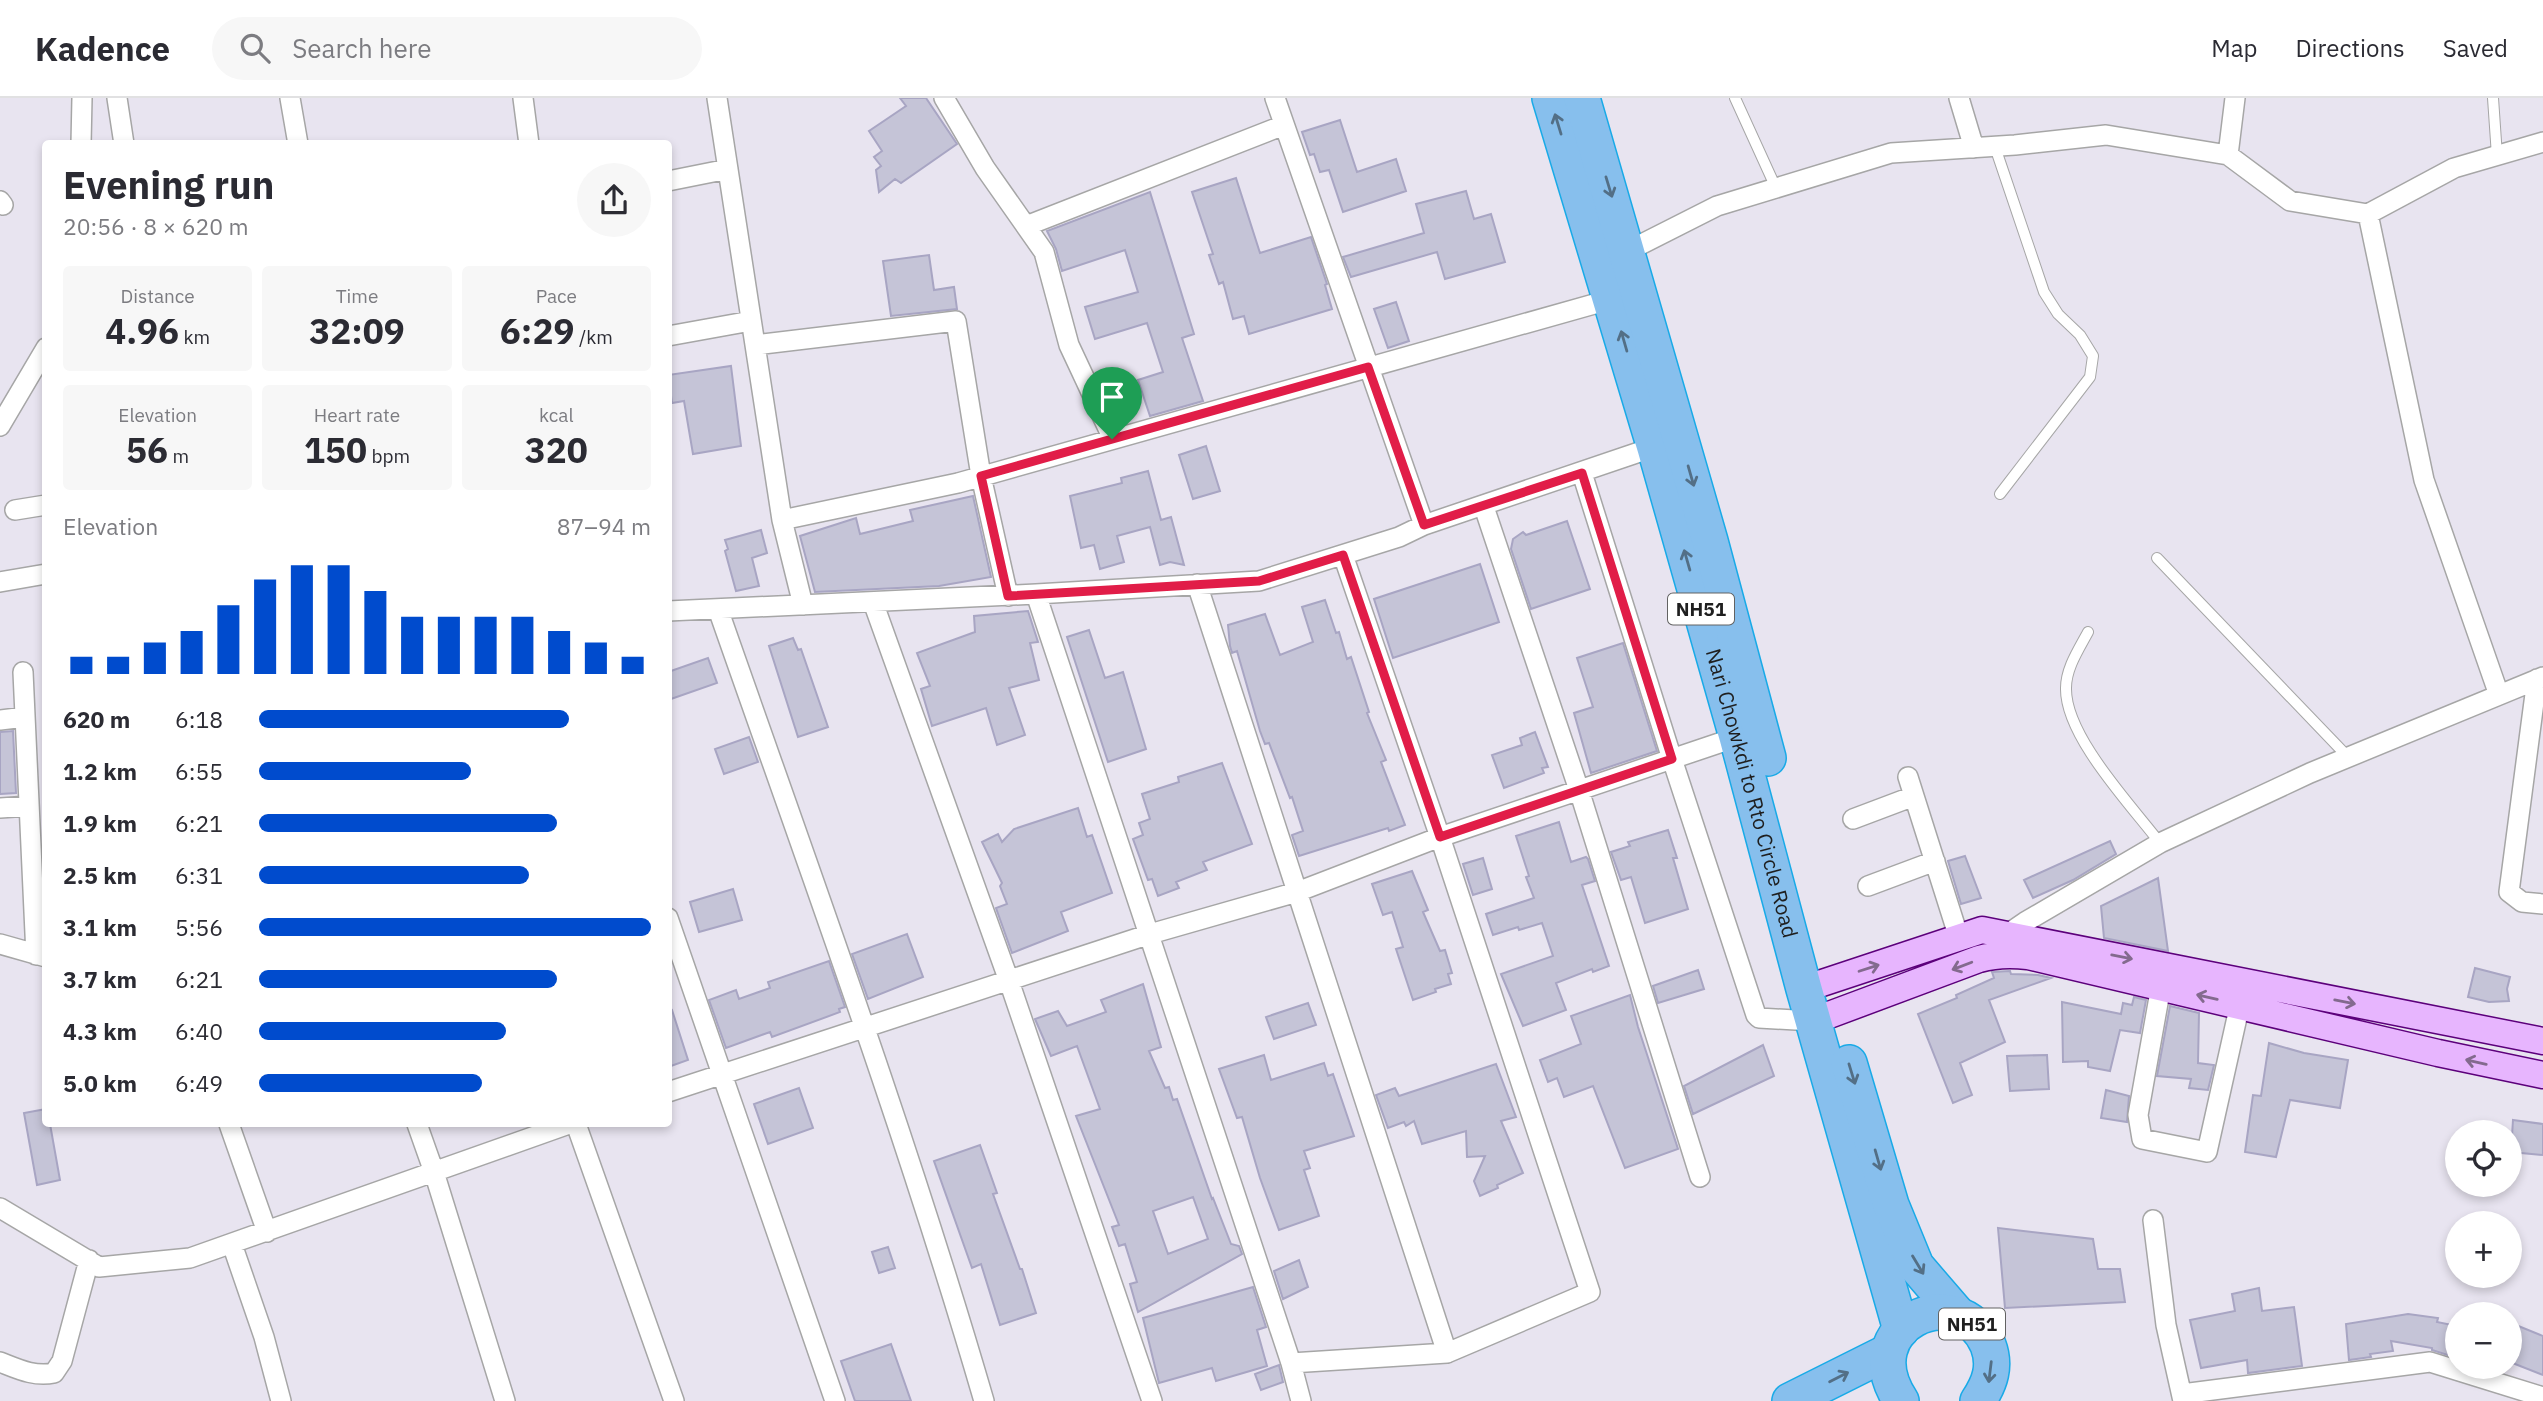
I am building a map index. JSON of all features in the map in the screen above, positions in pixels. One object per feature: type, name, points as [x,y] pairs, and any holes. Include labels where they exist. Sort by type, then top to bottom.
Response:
[{"type":"highway","name":"Nari Chowkdi to Rto Circle Road","points":[[1550,98],[1612,299],[1668,443],[1749,733],[1811,1005],[1853,1118],[1880,1209],[1895,1341]]},
{"type":"highway","name":"NH51","points":[[1582,98],[1628,251],[1668,443]]},
{"type":"highway","name":"NH51","points":[[1880,1209],[1916,1266],[1959,1316]]},
{"type":"highway","name":"NH51","points":[[1901,1401],[1892,1387],[1887,1370],[1895,1341],[1908,1323],[1924,1315],[1941,1312],[1959,1316],[1973,1324],[1991,1353],[1992,1370],[1988,1387],[1978,1401]]},
{"type":"highway","name":"NH51","points":[[1790,1401],[1895,1341]]},
{"type":"street","points":[[81,140],[82,98]]},
{"type":"street","points":[[117,98],[123,140]]},
{"type":"street","points":[[290,98],[297,140]]},
{"type":"street","points":[[523,98],[528,140]]},
{"type":"street","points":[[717,98],[782,520],[803,605]]},
{"type":"street","points":[[944,98],[985,168],[1044,252],[1069,345],[1112,439]]},
{"type":"street","points":[[1275,98],[1424,525]]},
{"type":"street","points":[[1959,98],[1974,148]]},
{"type":"street","points":[[2228,155],[2235,98]]},
{"type":"street","points":[[1026,226],[1284,125]]},
{"type":"street","points":[[1628,251],[1717,206],[1891,153],[1995,147],[2106,135],[2228,155],[2290,201],[2368,214],[2454,168],[2543,142]]},
{"type":"street","points":[[672,180],[728,169]]},
{"type":"street","points":[[2368,214],[2424,480],[2498,695]]},
{"type":"street","points":[[782,520],[981,476],[1612,299]]},
{"type":"street","points":[[672,335],[751,321]]},
{"type":"street","points":[[755,345],[956,321],[981,476],[1008,596]]},
{"type":"street","points":[[0,426],[42,355]]},
{"type":"street","points":[[672,611],[1008,596],[1259,581],[1399,537],[1424,525],[1668,443]]},
{"type":"street","points":[[1582,473],[1672,759],[1759,1018],[1811,1005],[2002,944],[2160,843],[2348,757],[2540,678]]},
{"type":"street","points":[[15,510],[42,506]]},
{"type":"street","points":[[1484,507],[1579,790],[1700,1177]]},
{"type":"street","points":[[1291,1363],[1447,1353],[1590,1292],[1440,837],[1343,555]]},
{"type":"street","points":[[0,582],[42,575]]},
{"type":"street","points":[[1197,584],[1447,1353]]},
{"type":"street","points":[[1036,594],[1291,1363],[1301,1401]]},
{"type":"street","points":[[873,602],[1009,981],[1152,1401]]},
{"type":"street","points":[[718,609],[866,1029],[946,1269],[984,1401]]},
{"type":"street","points":[[0,944],[41,956],[29,806],[23,672]]},
{"type":"street","points":[[2540,678],[2509,892],[2522,902],[2543,904]]},
{"type":"street","points":[[0,720],[25,717]]},
{"type":"street","points":[[672,1091],[1150,934],[1297,892],[1440,837],[1749,733]]},
{"type":"street","points":[[1853,819],[1911,787],[1959,938]]},
{"type":"street","points":[[0,808],[29,806]]},
{"type":"street","points":[[1868,886],[1935,862]]},
{"type":"street","points":[[672,930],[835,1401]]},
{"type":"street","points":[[1811,1005],[1982,930],[2002,944],[2028,956],[2445,1022],[2543,1041]]},
{"type":"street","points":[[2162,976],[2240,1004],[2438,1053],[2543,1075]]},
{"type":"street","points":[[2162,976],[2138,1115],[2142,1139],[2207,1152],[2240,1004]]},
{"type":"street","points":[[2438,1053],[2445,1022]]},
{"type":"street","points":[[230,1127],[267,1232]]},
{"type":"street","points":[[418,1127],[505,1401]]},
{"type":"street","points":[[0,1209],[99,1267],[190,1258],[561,1127]]},
{"type":"street","points":[[577,1127],[674,1401]]},
{"type":"street","points":[[2153,1220],[2166,1325],[2183,1398],[2430,1362],[2543,1397]]},
{"type":"street","points":[[232,1244],[264,1337],[281,1401]]},
{"type":"street","points":[[0,1362],[27,1372],[42,1375],[54,1373],[62,1361],[89,1260]]},
{"type":"lane","points":[[1735,98],[1776,188]]},
{"type":"lane","points":[[2493,98],[2497,156]]},
{"type":"lane","points":[[1995,147],[2044,292],[2058,314],[2080,335],[2093,356],[2090,377],[2000,494]]},
{"type":"lane","points":[[2157,558],[2348,757]]},
{"type":"lane","points":[[2088,632],[2068,675],[2067,709],[2083,743],[2160,843]]},
{"type":"building","points":[[900,98],[926,98],[957,144],[901,183],[895,179],[879,192],[876,170],[881,166],[874,157],[882,151],[869,131],[906,106]]},
{"type":"building","points":[[1340,120],[1357,172],[1396,159],[1406,191],[1343,212],[1329,170],[1320,172],[1314,154],[1310,155],[1302,132]]},
{"type":"building","points":[[1236,178],[1260,253],[1311,237],[1327,284],[1325,285],[1332,309],[1249,334],[1244,316],[1233,319],[1223,282],[1219,284],[1209,255],[1213,254],[1192,192]]},
{"type":"building","points":[[1466,191],[1474,219],[1491,214],[1505,262],[1445,279],[1437,252],[1351,277],[1343,257],[1424,233],[1416,204]]},
{"type":"building","points":[[1150,192],[1194,334],[1182,338],[1203,401],[1150,416],[1138,380],[1163,372],[1147,323],[1095,339],[1085,307],[1138,292],[1125,250],[1062,271],[1056,249],[1047,231]]},
{"type":"building","points":[[929,255],[934,290],[954,287],[957,309],[891,316],[883,261]]},
{"type":"building","points":[[1396,302],[1409,341],[1388,348],[1374,309]]},
{"type":"building","points":[[731,366],[741,446],[693,454],[684,401],[672,403],[672,374]]},
{"type":"building","points":[[1206,446],[1220,491],[1193,499],[1179,455]]},
{"type":"building","points":[[1148,471],[1161,520],[1171,517],[1184,565],[1170,562],[1160,565],[1150,527],[1117,536],[1124,562],[1100,569],[1094,545],[1081,548],[1070,496],[1122,483],[1121,478]]},
{"type":"building","points":[[973,496],[991,577],[939,586],[815,592],[800,536],[856,518],[860,534],[913,521],[910,510]]},
{"type":"building","points":[[1567,521],[1590,589],[1531,609],[1511,549],[1513,539],[1523,532],[1526,535]]},
{"type":"building","points":[[761,530],[767,553],[752,558],[759,586],[736,591],[725,551],[728,549],[725,540]]},
{"type":"building","points":[[1480,564],[1499,622],[1393,658],[1374,599]]},
{"type":"building","points":[[1325,600],[1347,659],[1351,657],[1369,712],[1367,713],[1386,760],[1381,762],[1405,825],[1299,856],[1292,835],[1303,831],[1269,743],[1265,744],[1260,731],[1237,651],[1232,653],[1228,625],[1265,614],[1280,655],[1313,642],[1302,607]]},
{"type":"building","points":[[1028,611],[1038,642],[1030,643],[1039,680],[1009,688],[1025,735],[997,745],[986,708],[932,726],[921,689],[930,686],[917,653],[975,632],[974,616]]},
{"type":"building","points":[[1089,630],[1105,678],[1123,672],[1146,749],[1108,762],[1067,637]]},
{"type":"building","points":[[793,638],[798,650],[801,649],[828,727],[798,737],[769,646]]},
{"type":"building","points":[[1623,643],[1657,751],[1591,773],[1574,713],[1593,707],[1577,658]]},
{"type":"building","points":[[708,658],[717,683],[672,699],[672,671]]},
{"type":"building","points":[[13,731],[16,793],[0,794],[0,732]]},
{"type":"building","points":[[1535,732],[1548,767],[1542,768],[1544,773],[1504,788],[1492,755],[1522,745],[1520,738]]},
{"type":"building","points":[[749,737],[758,762],[724,774],[715,749]]},
{"type":"building","points":[[1222,763],[1252,844],[1203,862],[1207,870],[1176,882],[1179,888],[1158,896],[1152,879],[1148,880],[1133,839],[1143,835],[1139,823],[1150,819],[1142,794],[1179,782],[1178,777]]},
{"type":"building","points":[[1078,808],[1087,837],[1092,835],[1112,893],[1061,912],[1068,931],[1012,953],[996,908],[1007,904],[1000,886],[1002,883],[982,842],[998,834],[1002,842],[1014,829]]},
{"type":"building","points":[[1559,822],[1571,862],[1586,857],[1588,859],[1595,881],[1582,885],[1609,966],[1593,972],[1592,969],[1556,983],[1566,1010],[1523,1026],[1501,974],[1553,956],[1542,923],[1493,935],[1486,914],[1534,898],[1516,836]]},
{"type":"building","points":[[1668,830],[1688,909],[1645,923],[1631,877],[1621,880],[1611,852],[1630,846],[1628,842]]},
{"type":"building","points":[[2110,841],[2116,854],[2073,880],[2033,898],[2024,880]]},
{"type":"building","points":[[1965,856],[1981,898],[1961,904],[1948,861]]},
{"type":"building","points":[[1483,858],[1492,889],[1473,895],[1463,864]]},
{"type":"building","points":[[1412,871],[1428,910],[1423,912],[1440,951],[1445,950],[1452,973],[1448,974],[1451,984],[1413,1000],[1396,949],[1403,947],[1392,912],[1383,915],[1372,884]]},
{"type":"building","points":[[2158,878],[2168,951],[2104,938],[2101,906]]},
{"type":"building","points":[[733,889],[742,920],[699,932],[690,902]]},
{"type":"building","points":[[907,934],[923,977],[868,999],[852,954]]},
{"type":"building","points":[[829,961],[845,1007],[839,1009],[840,1012],[772,1037],[770,1032],[726,1048],[709,1000],[736,990],[739,999],[770,988],[768,982]]},
{"type":"building","points":[[2475,968],[2510,977],[2507,989],[2509,1001],[2489,1002],[2468,997]]},
{"type":"building","points":[[1698,970],[1704,989],[1658,1003],[1653,986]]},
{"type":"building","points":[[2010,971],[2011,974],[2051,978],[1989,1000],[2005,1042],[1960,1063],[1972,1095],[1953,1103],[1918,1014],[1957,998],[1956,995],[1994,978],[1992,972]]},
{"type":"building","points":[[1143,984],[1161,1047],[1149,1051],[1165,1088],[1169,1087],[1173,1100],[1177,1099],[1212,1199],[1231,1244],[1239,1246],[1242,1254],[1138,1312],[1130,1284],[1137,1282],[1125,1244],[1119,1246],[1112,1227],[1119,1225],[1076,1116],[1100,1109],[1077,1046],[1051,1056],[1035,1019],[1058,1011],[1067,1026],[1106,1012],[1101,1000]],"holes":[[[1193,1197],[1208,1239],[1168,1254],[1153,1211]]]},
{"type":"building","points":[[1630,995],[1678,1149],[1625,1168],[1593,1086],[1564,1097],[1557,1078],[1548,1082],[1540,1060],[1581,1044],[1571,1016]]},
{"type":"building","points":[[2134,997],[2146,1000],[2140,1033],[2120,1030],[2110,1071],[2088,1067],[2088,1061],[2063,1062],[2062,1002],[2121,1014],[2123,1003],[2132,1005]]},
{"type":"building","points":[[1308,1003],[1316,1025],[1274,1039],[1266,1017]]},
{"type":"building","points":[[2170,1006],[2199,1013],[2198,1063],[2214,1065],[2208,1090],[2189,1088],[2191,1079],[2157,1076]]},
{"type":"building","points":[[672,1010],[688,1060],[672,1066]]},
{"type":"building","points":[[2269,1043],[2304,1053],[2348,1060],[2340,1108],[2290,1100],[2276,1157],[2245,1152],[2253,1095],[2261,1096]]},
{"type":"building","points":[[1763,1045],[1774,1076],[1693,1114],[1684,1086]]},
{"type":"building","points":[[1264,1055],[1271,1080],[1324,1063],[1328,1076],[1333,1074],[1354,1136],[1304,1151],[1310,1168],[1304,1170],[1319,1216],[1279,1230],[1242,1117],[1237,1118],[1219,1069]]},
{"type":"building","points":[[2047,1055],[2049,1089],[2010,1091],[2007,1056]]},
{"type":"building","points":[[1496,1064],[1516,1117],[1501,1121],[1523,1173],[1480,1196],[1474,1181],[1485,1156],[1467,1157],[1466,1131],[1422,1144],[1414,1121],[1406,1126],[1404,1122],[1388,1128],[1376,1095],[1395,1088],[1399,1096]]},
{"type":"building","points":[[799,1088],[813,1128],[768,1144],[754,1104]]},
{"type":"building","points":[[2106,1090],[2129,1096],[2127,1122],[2101,1118]]},
{"type":"building","points":[[42,1110],[42,1127],[51,1127],[60,1180],[37,1185],[24,1113]]},
{"type":"building","points":[[2522,1121],[2543,1124],[2543,1155],[2522,1153]]},
{"type":"building","points":[[980,1145],[997,1193],[993,1194],[1036,1313],[1000,1325],[981,1264],[972,1268],[934,1161]]},
{"type":"building","points":[[1998,1228],[2093,1239],[2098,1269],[2120,1269],[2125,1302],[2005,1308]]},
{"type":"building","points":[[888,1247],[895,1268],[879,1273],[872,1252]]},
{"type":"building","points":[[1299,1260],[1308,1287],[1283,1299],[1274,1271]]},
{"type":"building","points":[[1253,1287],[1266,1327],[1257,1330],[1267,1366],[1216,1381],[1212,1368],[1159,1383],[1143,1318]]},
{"type":"building","points":[[2259,1288],[2262,1311],[2294,1307],[2302,1366],[2248,1373],[2247,1360],[2201,1368],[2190,1320],[2235,1311],[2232,1294]]},
{"type":"building","points":[[2408,1314],[2438,1318],[2437,1322],[2445,1324],[2445,1354],[2432,1348],[2391,1341],[2393,1351],[2349,1360],[2346,1324]]},
{"type":"building","points":[[2522,1327],[2543,1336],[2543,1375],[2522,1367]]},
{"type":"building","points":[[891,1344],[911,1401],[855,1401],[841,1361]]},
{"type":"building","points":[[1279,1365],[1283,1382],[1261,1390],[1255,1374]]},
{"type":"route","points":[[1368,367],[1424,525],[1582,473],[1672,759],[1440,837],[1343,555],[1259,581],[1008,596],[981,476],[1112,439],[1368,367]]}]
